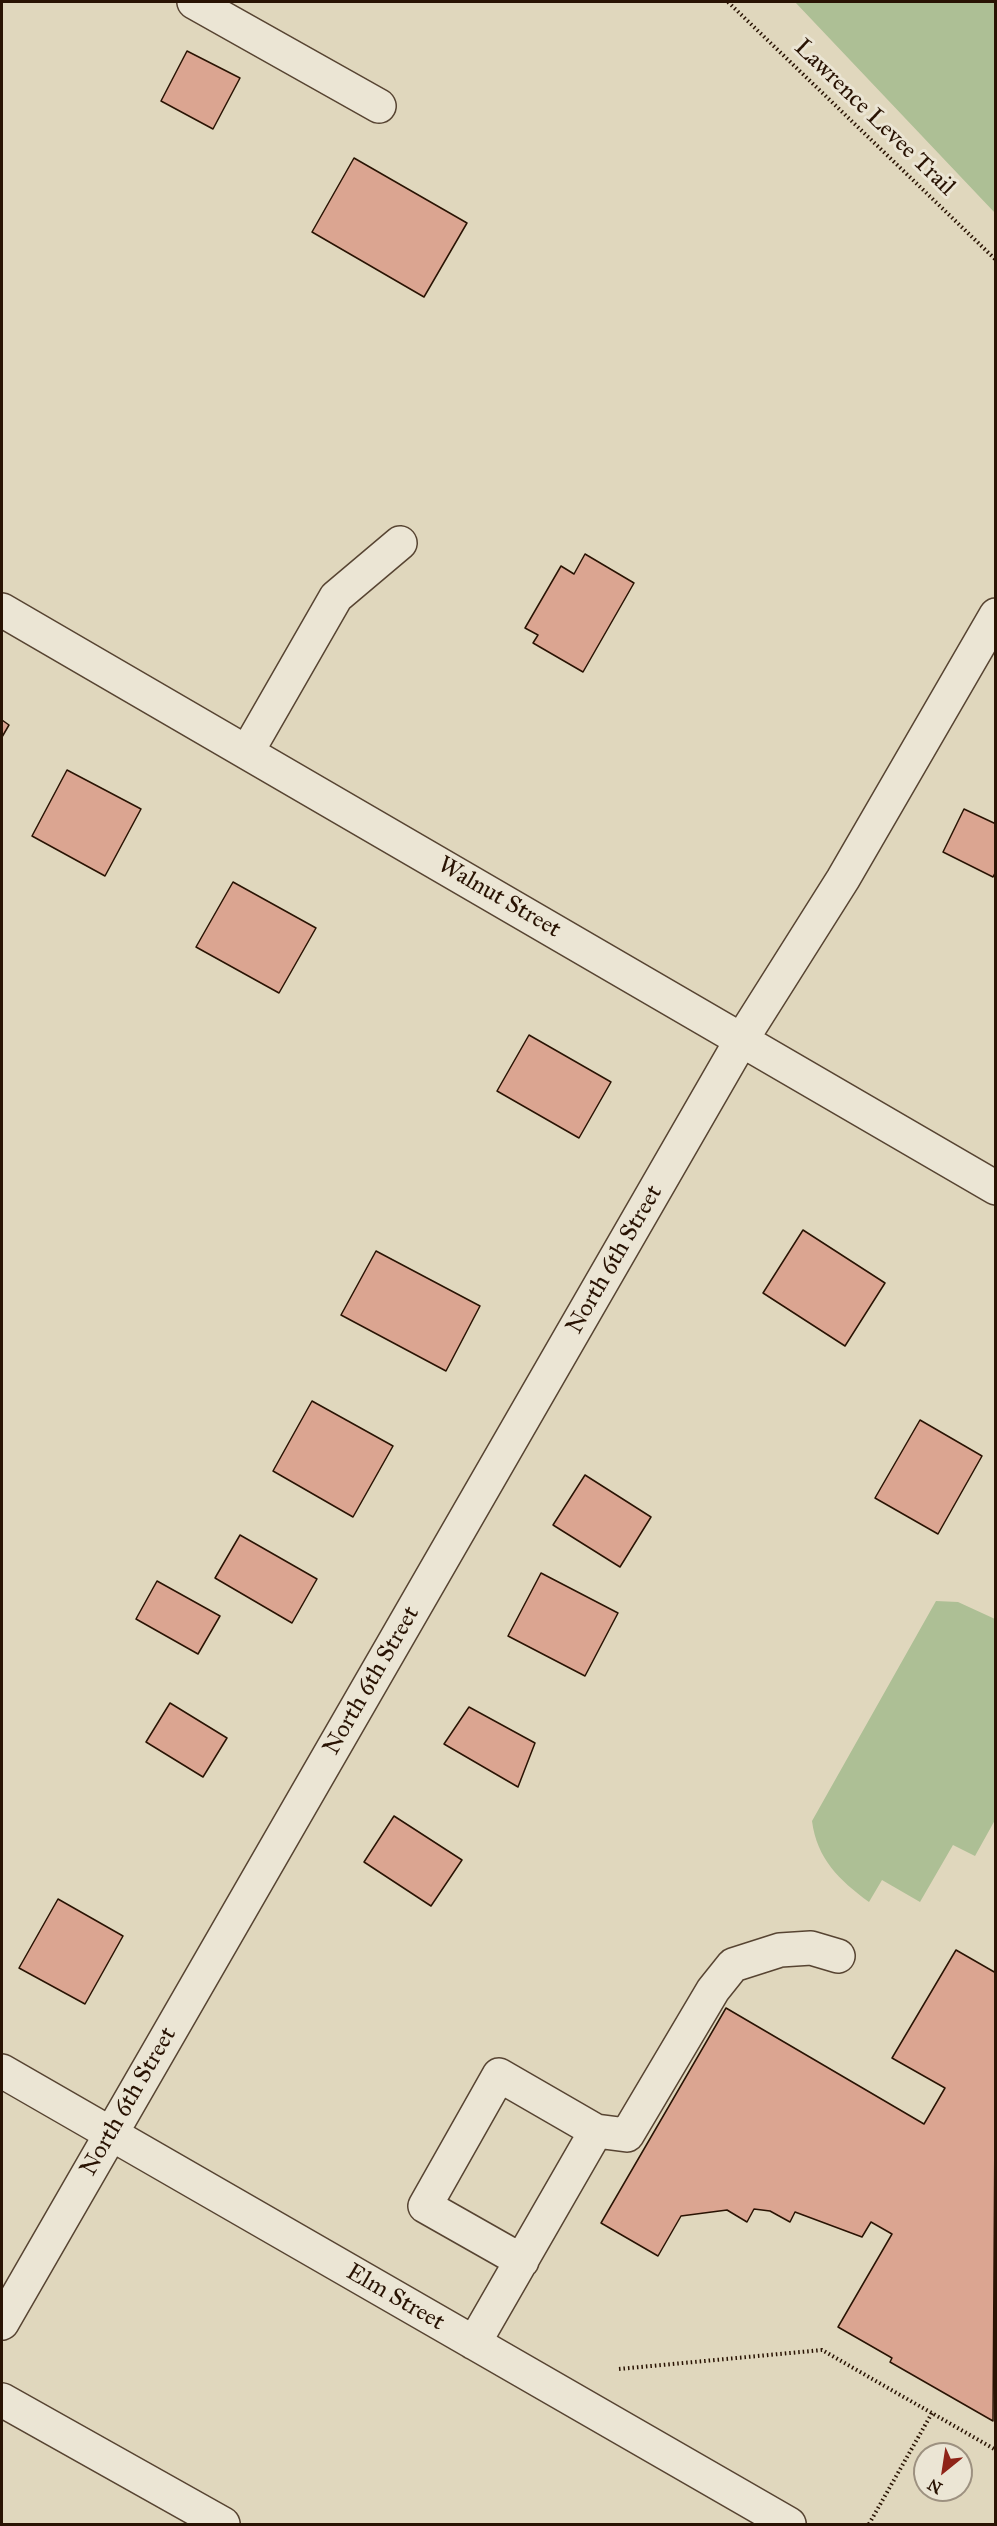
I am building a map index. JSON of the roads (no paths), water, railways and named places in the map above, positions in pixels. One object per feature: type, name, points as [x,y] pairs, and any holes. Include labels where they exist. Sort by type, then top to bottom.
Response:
[{"type":"street","points":[[194,2],[379,106]]},
{"type":"street","points":[[247,752],[336,597],[400,543]]},
{"type":"street","name":"Walnut Street","points":[[2,610],[996,1188]]},
{"type":"street","name":"North 6th Street","points":[[2,2323],[742,1039],[843,879],[996,615]]},
{"type":"street","points":[[522,2261],[425,2205],[499,2075],[596,2131],[627,2135],[713,1990],[733,1965],[780,1950],[811,1948],[838,1956]]},
{"type":"street","name":"Elm Street","points":[[2,2070],[789,2524]]},
{"type":"street","points":[[474,2343],[596,2131]]},
{"type":"street","points":[[2,2400],[223,2524]]}]
